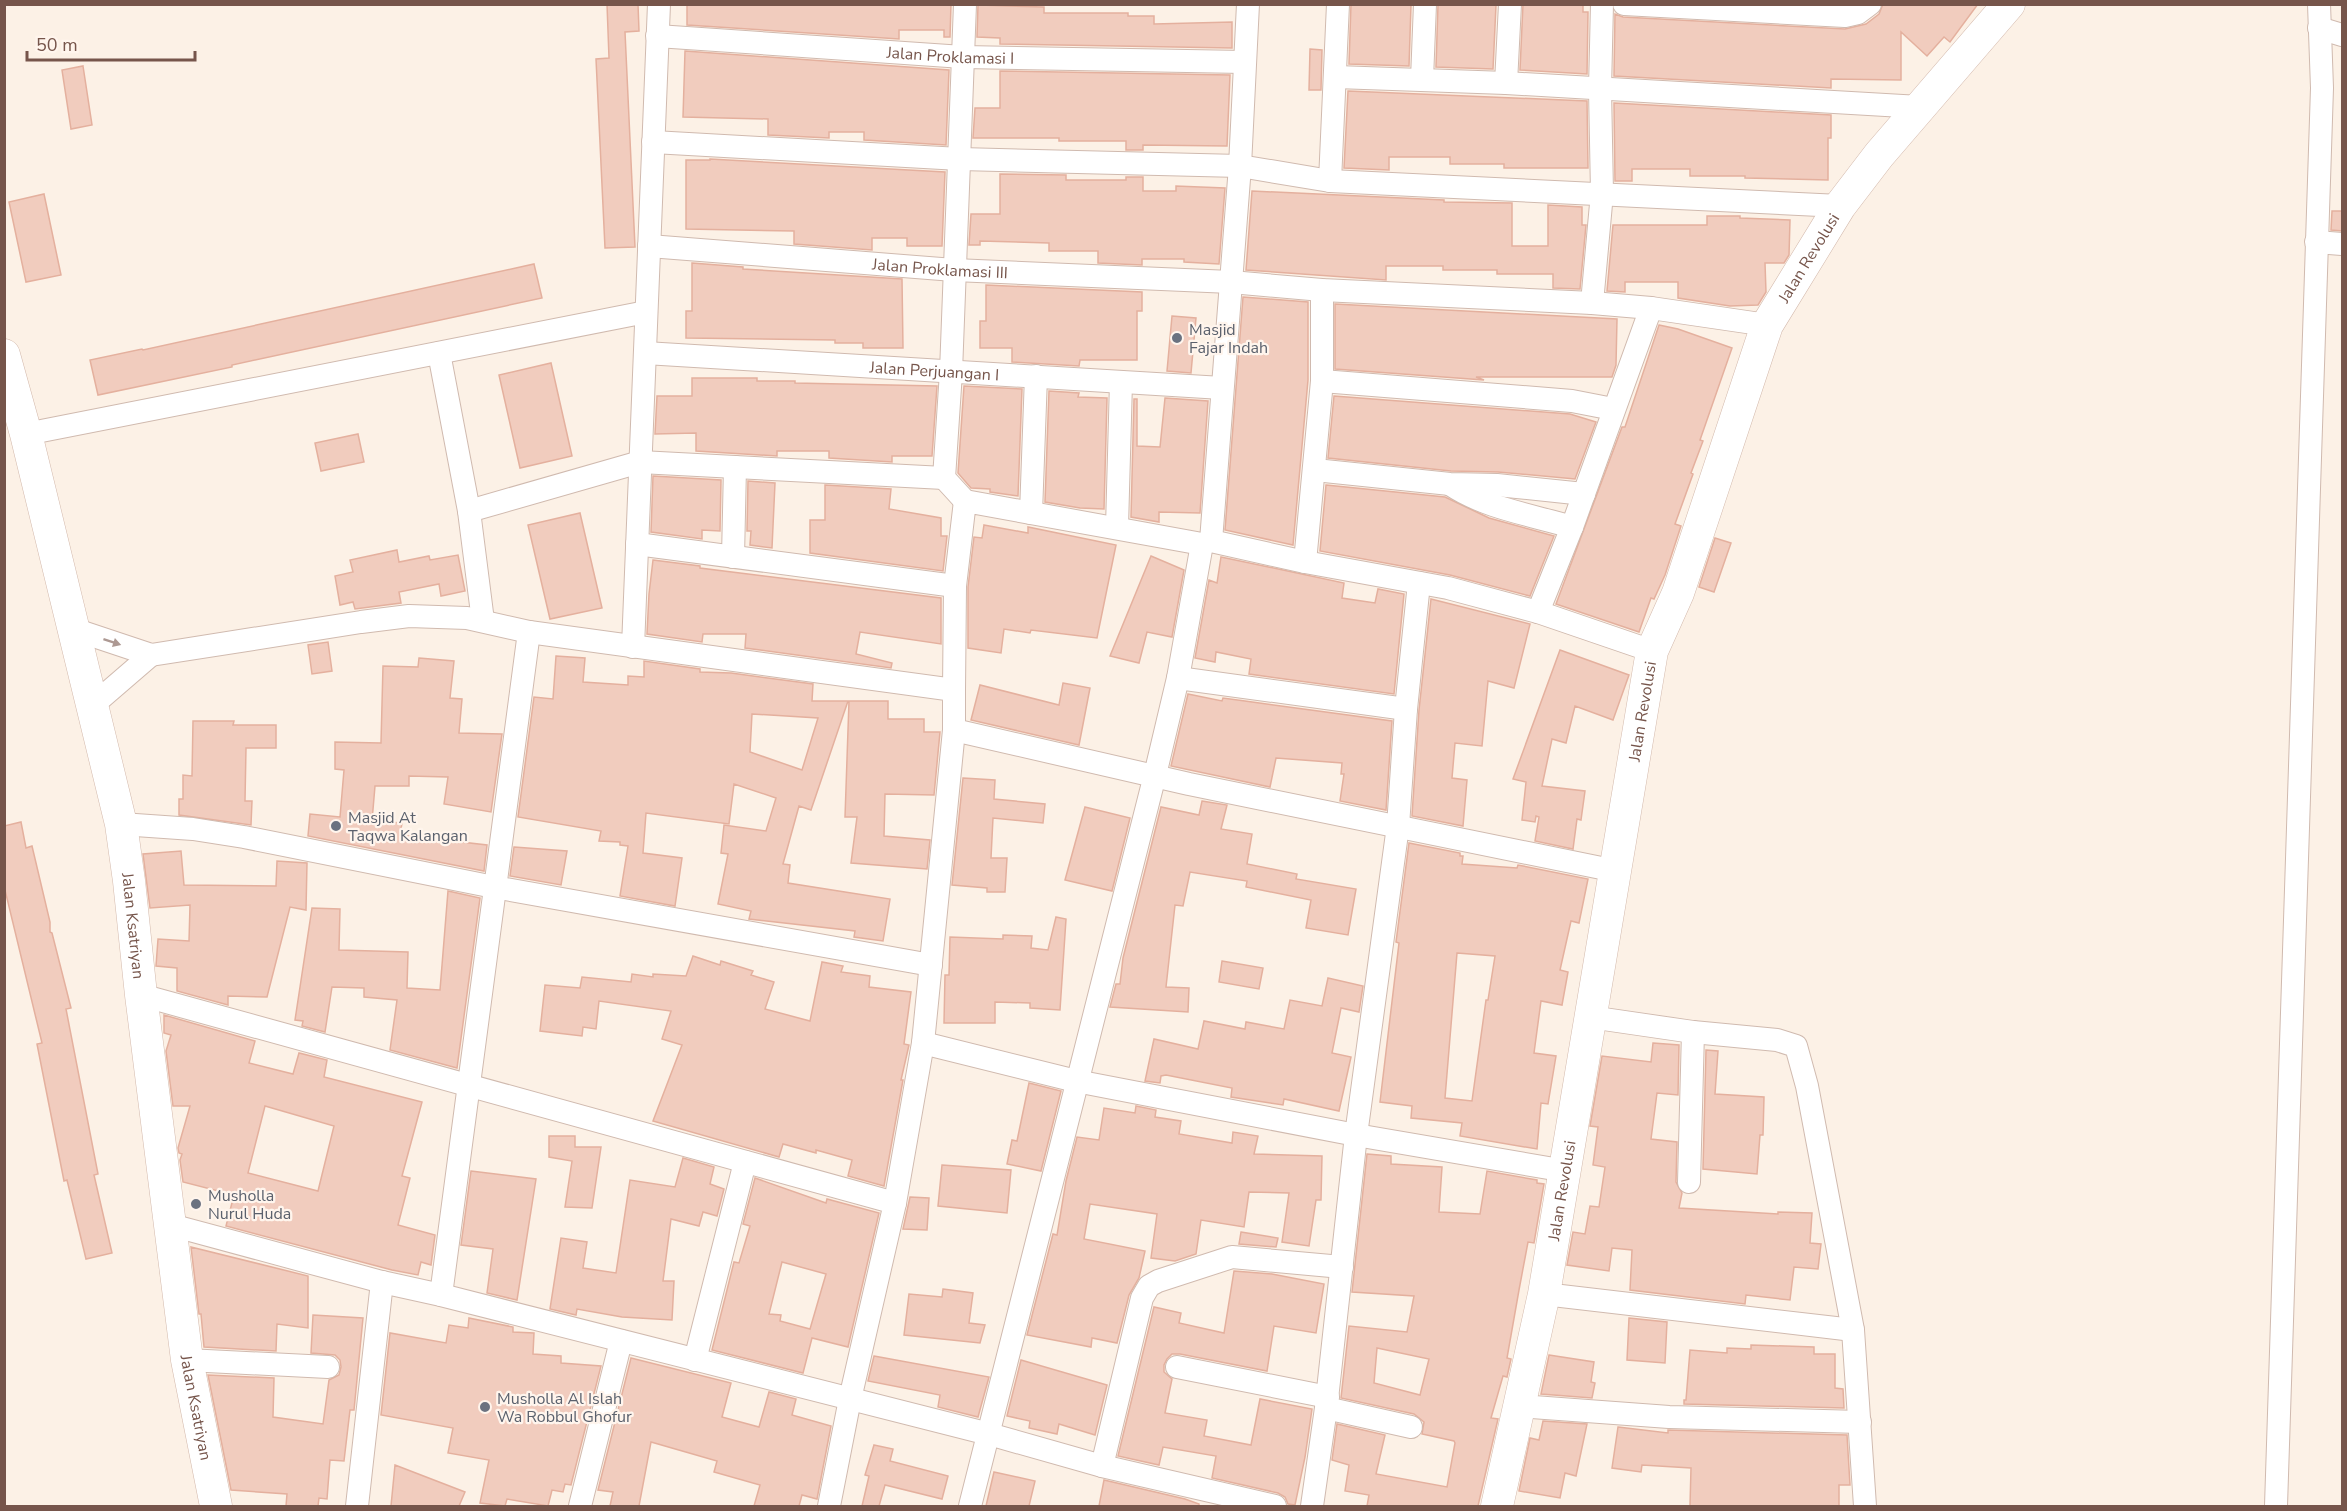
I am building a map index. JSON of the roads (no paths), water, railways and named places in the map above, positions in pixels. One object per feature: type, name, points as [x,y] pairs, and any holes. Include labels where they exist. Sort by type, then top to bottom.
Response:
[{"type":"street","points":[[633,647],[659,4]]},
{"type":"street","points":[[944,478],[951,372],[965,4]]},
{"type":"street","points":[[970,1506],[1155,775],[1207,542],[1240,166],[1248,4]]},
{"type":"street","points":[[1330,181],[1338,4]]},
{"type":"street","points":[[1422,79],[1425,4]]},
{"type":"street","points":[[1506,83],[1510,4]]},
{"type":"street","points":[[1592,303],[1602,193],[1600,89],[1602,4]]},
{"type":"street","points":[[1624,4],[1845,16],[1858,13],[1870,4]]},
{"type":"street","name":"Jalan Revolusi","points":[[1497,1506],[1544,1294],[1652,651],[1678,593],[1767,325],[1840,206],[1879,155],[2009,4]]},
{"type":"street","points":[[2276,1506],[2322,88],[2319,4]]},
{"type":"street","points":[[2319,28],[2343,35]]},
{"type":"street","name":"Jalan Proklamasi I","points":[[657,36],[963,57],[1244,62]]},
{"type":"street","points":[[1336,77],[1506,83],[1920,107]]},
{"type":"street","points":[[653,142],[960,159],[1240,166],[1330,181],[1840,206]]},
{"type":"street","points":[[2316,242],[2343,244]]},
{"type":"street","name":"Jalan Proklamasi III","points":[[649,246],[954,270],[1231,282],[1322,290],[1592,303],[1651,308],[1767,325]]},
{"type":"street","points":[[1305,562],[1322,381],[1322,290]]},
{"type":"street","points":[[1538,612],[1572,527],[1651,308]]},
{"type":"street","points":[[26,434],[646,312]]},
{"type":"street","points":[[439,353],[469,511],[483,621]]},
{"type":"street","name":"Jalan Perjuangan I","points":[[645,353],[1222,388]]},
{"type":"street","name":"Jalan Ksatriyan","points":[[4,355],[26,434],[121,824],[187,1360],[216,1506]]},
{"type":"street","points":[[1031,513],[1036,376]]},
{"type":"street","points":[[1322,381],[1572,401],[1613,409]]},
{"type":"street","points":[[1117,527],[1121,382]]},
{"type":"street","points":[[469,511],[640,462],[944,478],[965,501],[1207,542],[1448,588],[1538,612],[1652,651]]},
{"type":"street","points":[[733,557],[735,467]]},
{"type":"street","points":[[1315,470],[1450,484],[1497,485],[1584,494]]},
{"type":"street","points":[[1450,484],[1468,496],[1486,503],[1572,527]]},
{"type":"street","points":[[829,1506],[850,1399],[896,1203],[923,1043],[954,730],[956,586],[965,501]]},
{"type":"street","points":[[638,544],[956,586]]},
{"type":"street","points":[[1312,1506],[1327,1402],[1356,1135],[1398,826],[1406,709],[1419,583]]},
{"type":"street","points":[[73,630],[151,655],[409,616],[461,618],[529,632],[954,690]]},
{"type":"street","points":[[441,1295],[529,632]]},
{"type":"street","points":[[93,705],[151,655]]},
{"type":"street","points":[[1178,678],[1406,709]]},
{"type":"street","points":[[954,730],[1155,775],[1616,871]]},
{"type":"street","points":[[121,824],[193,829],[244,837],[494,887],[931,965]]},
{"type":"street","points":[[141,995],[896,1203]]},
{"type":"street","points":[[1590,1017],[1693,1032],[1777,1040],[1796,1046],[1807,1086],[1853,1330],[1864,1506]]},
{"type":"street","points":[[1689,1182],[1693,1032]]},
{"type":"street","points":[[923,1043],[1076,1081],[1356,1135],[1566,1171]]},
{"type":"street","points":[[695,1360],[745,1162]]},
{"type":"street","points":[[171,1225],[382,1282],[989,1434],[1102,1466],[1275,1506]]},
{"type":"street","points":[[1102,1466],[1142,1298],[1149,1286],[1232,1257],[1342,1267]]},
{"type":"street","points":[[357,1506],[382,1282]]},
{"type":"street","points":[[1544,1294],[1853,1330]]},
{"type":"street","points":[[580,1506],[621,1341]]},
{"type":"street","points":[[187,1360],[328,1367]]},
{"type":"street","points":[[1177,1367],[1327,1402],[1411,1427]]},
{"type":"street","points":[[1519,1406],[1669,1417],[1860,1422]]},
{"type":"place","name":"Masjid Fajar Indah","points":[[1177,338]]},
{"type":"place","name":"Masjid At Taqwa Kalangan","points":[[336,826]]},
{"type":"place","name":"Musholla Nurul Huda","points":[[196,1204]]},
{"type":"place","name":"Musholla Al Islah Wa Robbul Ghofur","points":[[485,1407]]}]
